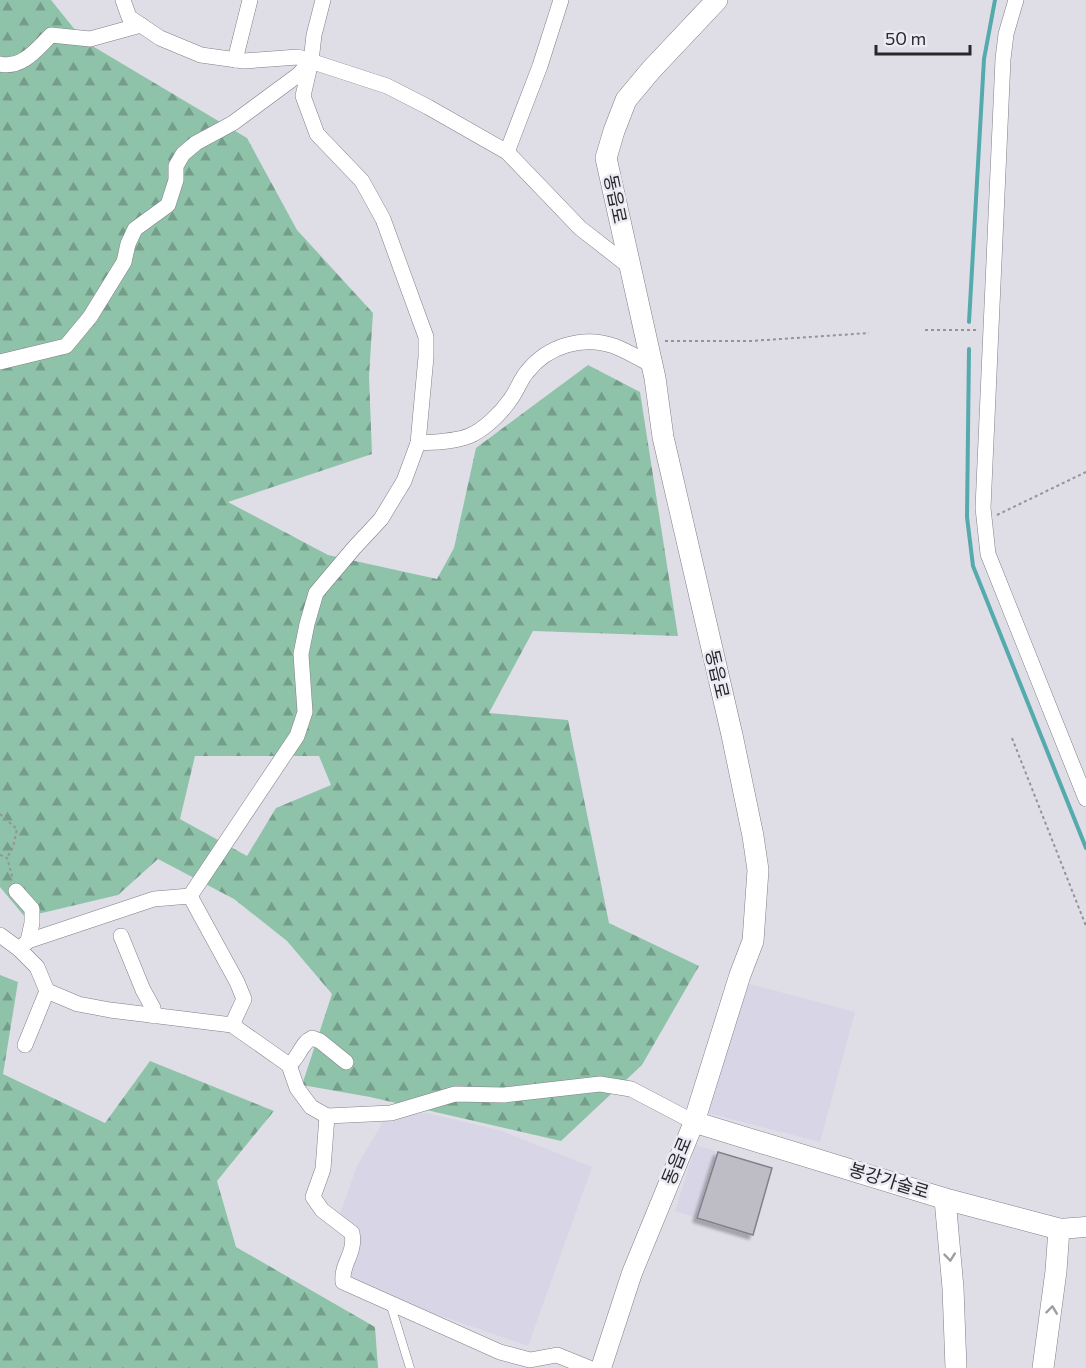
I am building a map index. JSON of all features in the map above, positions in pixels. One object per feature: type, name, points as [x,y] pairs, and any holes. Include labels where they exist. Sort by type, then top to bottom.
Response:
[{"type":"main road","name":"동읍로","points":[[694,1122],[753,941],[758,870],[732,735],[663,437],[652,365],[606,158],[626,100],[717,0]]},
{"type":"main road","name":"봉강가술로","points":[[694,1122],[945,1198],[1059,1229]]},
{"type":"main road","points":[[945,1198],[953,1288],[956,1368]]},
{"type":"main road","points":[[1042,1368],[1056,1271],[1059,1229]]},
{"type":"street","points":[[123,0],[129,17],[160,38],[201,55],[244,61],[298,57],[387,86],[437,112],[507,152],[580,228],[630,267]]},
{"type":"street","points":[[235,60],[250,0]]},
{"type":"street","points":[[190,896],[297,736],[305,712],[301,654],[316,593],[381,519],[404,481],[418,443],[426,337],[383,219],[362,181],[317,134],[303,96],[322,0]]},
{"type":"street","points":[[507,152],[540,66],[561,0]]},
{"type":"street","points":[[1016,0],[1006,34],[1003,59],[983,518],[988,554],[1086,799]]},
{"type":"street","points":[[0,64],[13,64],[25,60],[51,35],[90,39],[141,25]]},
{"type":"street","points":[[0,362],[66,346],[90,317],[124,262],[128,244],[135,229],[168,205],[176,180],[176,166],[183,154],[196,143],[233,123],[298,75],[311,62]]},
{"type":"street","points":[[418,443],[447,441],[469,436],[493,419],[510,401],[527,372],[547,353],[572,344],[592,341],[615,346],[652,365]]},
{"type":"street","points":[[16,891],[32,909],[32,923],[23,945]]},
{"type":"street","points":[[23,945],[154,899],[190,896]]},
{"type":"street","points":[[190,896],[244,999],[232,1025]]},
{"type":"street","points":[[0,935],[23,945],[37,967],[47,991],[78,1004],[232,1025],[289,1065],[297,1088],[311,1107],[327,1116],[391,1113],[456,1094],[504,1095],[600,1084],[631,1089],[694,1122]]},
{"type":"street","points":[[121,936],[143,990],[153,1008],[154,1016]]},
{"type":"street","points":[[25,1045],[47,991]]},
{"type":"street","points":[[289,1065],[295,1061],[305,1042],[312,1038],[320,1041],[346,1062]]},
{"type":"street","points":[[327,1116],[322,1169],[314,1197],[322,1210],[352,1233],[354,1245],[342,1274],[343,1282],[500,1352],[530,1360],[557,1355],[589,1368]]},
{"type":"street","name":"동읍로","points":[[600,1368],[632,1272],[694,1122]]},
{"type":"street","name":"봉강가술로","points":[[1059,1229],[1086,1227]]},
{"type":"lane","points":[[391,1304],[410,1368]]},
{"type":"path","points":[[925,330],[991,331]]},
{"type":"path","points":[[647,342],[751,341],[869,333]]},
{"type":"path","points":[[983,518],[997,515],[1086,472]]},
{"type":"path","points":[[1012,738],[1086,926]]},
{"type":"path","points":[[0,814],[17,829],[13,847],[7,858],[16,891]]},
{"type":"path","points":[[0,855],[7,858]]},
{"type":"shaded area","points":[[742,982],[855,1012],[820,1142],[704,1112]]},
{"type":"shaded area","points":[[427,1113],[502,1131],[592,1167],[528,1346],[389,1298],[347,1276],[361,1235],[338,1219],[357,1166],[384,1120],[389,1116]]},
{"type":"shaded area","points":[[696,1145],[718,1152],[697,1218],[675,1211]]},
{"type":"green space","points":[[0,0],[51,0],[84,41],[247,138],[297,230],[373,313],[369,376],[372,454],[228,502],[328,555],[437,579],[454,548],[476,448],[588,365],[640,392],[678,636],[533,631],[489,713],[568,720],[609,923],[699,966],[642,1065],[561,1141],[370,1097],[302,1085],[332,994],[287,941],[234,899],[158,859],[118,895],[25,917],[0,887]],"holes":[[[195,756],[319,756],[331,785],[276,808],[247,856],[180,819]]]},
{"type":"green space","points":[[0,975],[18,982],[3,1074],[105,1123],[150,1061],[274,1111],[217,1181],[236,1247],[375,1327],[378,1368],[0,1368]]},
{"type":"building","points":[[718,1152],[772,1168],[753,1235],[697,1218]]},
{"type":"waterway","points":[[969,322],[984,59],[995,0]]},
{"type":"waterway","points":[[969,349],[967,517],[973,566],[1086,848]]}]
